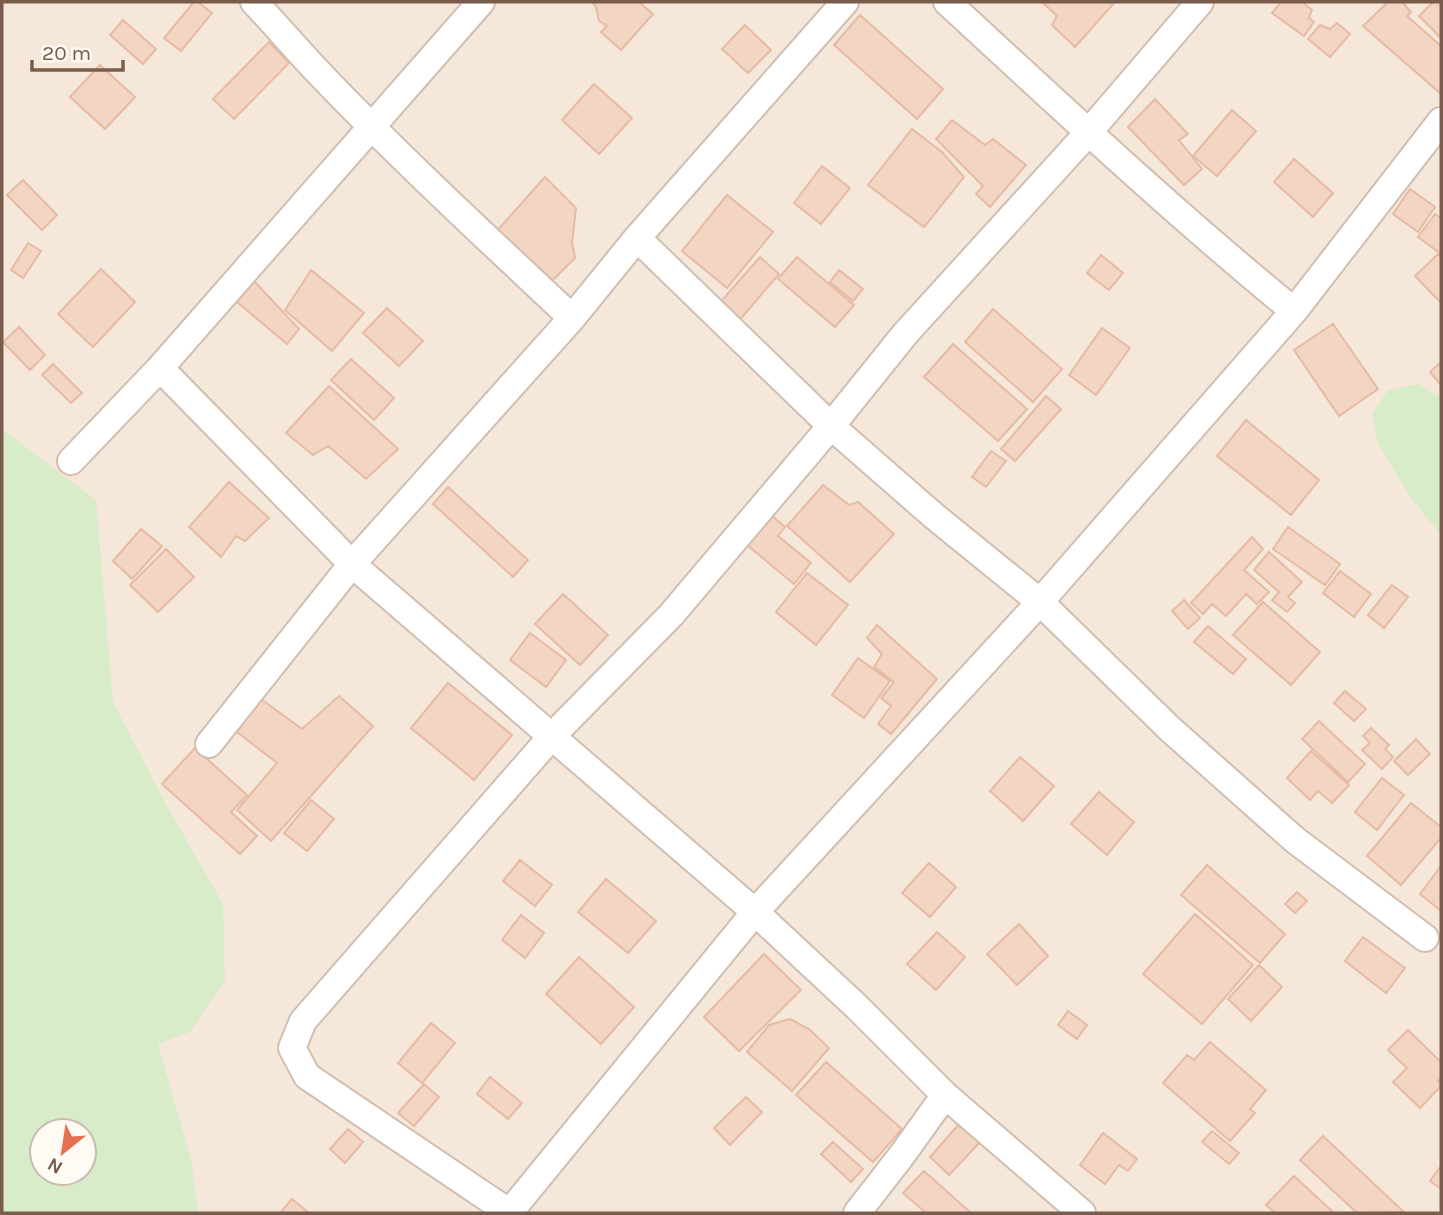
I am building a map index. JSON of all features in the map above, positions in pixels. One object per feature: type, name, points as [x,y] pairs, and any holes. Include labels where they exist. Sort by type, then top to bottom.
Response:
[{"type":"street","points":[[254,2],[372,127],[572,318]]},
{"type":"street","points":[[71,461],[160,368],[481,2]]},
{"type":"street","points":[[209,744],[352,564],[572,318],[637,238],[845,2]]},
{"type":"street","points":[[947,2],[1088,133],[1294,311]]},
{"type":"street","points":[[1200,2],[1088,133],[905,334],[671,615],[552,736],[303,1021],[292,1048],[307,1076],[509,1213],[755,912],[1040,603],[1294,311],[1441,121]]},
{"type":"street","points":[[637,238],[831,426],[934,516],[1040,603],[1170,729],[1295,840],[1425,938]]},
{"type":"street","points":[[160,368],[352,564],[755,912],[856,1006],[945,1095],[1082,1213]]},
{"type":"street","points":[[857,1213],[945,1095]]},
{"type":"shaded area","points":[[2,2],[1441,2],[1441,1213],[2,1213]]},
{"type":"green space","points":[[1419,384],[1441,398],[1441,535],[1411,498],[1378,444],[1372,414],[1388,390]]},
{"type":"green space","points":[[2,429],[96,500],[113,702],[167,806],[223,904],[225,981],[190,1032],[158,1044],[191,1159],[198,1213],[2,1213]]},
{"type":"building","points":[[194,2],[212,13],[181,51],[164,38]]},
{"type":"building","points":[[592,2],[639,2],[653,14],[621,50],[601,32],[607,26],[599,21]]},
{"type":"building","points":[[1042,2],[1115,2],[1075,47],[1052,25],[1057,16]]},
{"type":"building","points":[[1281,2],[1302,2],[1312,10],[1309,18],[1314,22],[1304,36],[1272,13]]},
{"type":"building","points":[[1388,2],[1402,2],[1411,12],[1407,16],[1441,46],[1441,94],[1363,26]]},
{"type":"building","points":[[1433,2],[1441,4],[1441,38],[1419,16]]},
{"type":"building","points":[[860,15],[943,89],[917,119],[834,45]]},
{"type":"building","points":[[123,20],[156,49],[143,64],[110,35]]},
{"type":"building","points":[[1337,23],[1350,34],[1330,57],[1308,39],[1320,25],[1330,29]]},
{"type":"building","points":[[745,25],[771,50],[748,73],[722,49]]},
{"type":"building","points":[[269,42],[289,63],[234,119],[213,99]]},
{"type":"building","points":[[100,65],[135,97],[105,129],[70,97]]},
{"type":"building","points":[[594,84],[632,118],[599,154],[562,120]]},
{"type":"building","points":[[1155,99],[1188,134],[1179,140],[1202,169],[1184,185],[1128,127]]},
{"type":"building","points":[[1232,110],[1256,131],[1217,176],[1193,156]]},
{"type":"building","points":[[952,120],[985,145],[993,139],[1026,165],[990,207],[976,194],[983,186],[936,139]]},
{"type":"building","points":[[912,129],[942,152],[964,177],[924,227],[868,185]]},
{"type":"building","points":[[1294,159],[1333,193],[1313,217],[1274,182]]},
{"type":"building","points":[[822,166],[850,188],[821,224],[794,203]]},
{"type":"building","points":[[545,177],[576,208],[572,243],[575,258],[552,281],[496,232]]},
{"type":"building","points":[[23,180],[57,215],[42,230],[7,195]]},
{"type":"building","points":[[1410,189],[1435,207],[1418,232],[1393,214]]},
{"type":"building","points":[[727,195],[773,232],[727,288],[682,251]]},
{"type":"building","points":[[1435,214],[1441,218],[1441,254],[1418,237]]},
{"type":"building","points":[[28,243],[41,251],[23,278],[11,270]]},
{"type":"building","points":[[1438,254],[1441,257],[1441,303],[1415,276]]},
{"type":"building","points":[[1101,255],[1123,273],[1109,290],[1087,273]]},
{"type":"building","points":[[760,257],[779,274],[737,323],[717,306]]},
{"type":"building","points":[[797,257],[854,305],[835,327],[778,279]]},
{"type":"building","points":[[101,269],[135,302],[93,347],[58,314]]},
{"type":"building","points":[[311,270],[364,313],[332,351],[285,310]]},
{"type":"building","points":[[839,270],[863,289],[853,301],[830,282]]},
{"type":"building","points":[[254,281],[299,329],[287,344],[237,302]]},
{"type":"building","points":[[387,308],[423,341],[399,366],[363,333]]},
{"type":"building","points":[[993,309],[1062,369],[1033,402],[965,342]]},
{"type":"building","points":[[1333,324],[1378,389],[1339,416],[1294,350]]},
{"type":"building","points":[[19,327],[45,355],[30,370],[3,342]]},
{"type":"building","points":[[1102,328],[1130,348],[1096,395],[1069,375]]},
{"type":"building","points":[[953,344],[1027,409],[998,441],[924,377]]},
{"type":"building","points":[[351,359],[394,398],[374,420],[331,380]]},
{"type":"building","points":[[1441,362],[1441,385],[1430,372]]},
{"type":"building","points":[[53,364],[82,393],[71,403],[42,375]]},
{"type":"building","points":[[329,386],[398,449],[366,479],[328,446],[313,455],[286,433]]},
{"type":"building","points":[[1046,396],[1061,409],[1015,461],[1001,449]]},
{"type":"building","points":[[1246,420],[1319,480],[1291,515],[1217,456]]},
{"type":"building","points":[[991,451],[1006,461],[986,487],[972,477]]},
{"type":"building","points":[[229,482],[269,518],[245,541],[236,536],[221,557],[189,527]]},
{"type":"building","points":[[823,485],[849,505],[858,502],[894,534],[850,582],[787,526]]},
{"type":"building","points":[[448,487],[528,560],[513,577],[433,504]]},
{"type":"building","points":[[771,515],[785,527],[778,536],[811,563],[794,584],[747,545]]},
{"type":"building","points":[[1288,527],[1340,564],[1325,585],[1273,549]]},
{"type":"building","points":[[141,529],[162,546],[132,579],[113,561]]},
{"type":"building","points":[[1252,537],[1263,549],[1244,570],[1269,592],[1257,604],[1246,594],[1226,616],[1212,604],[1203,614],[1191,603]]},
{"type":"building","points":[[166,549],[194,577],[158,612],[130,585]]},
{"type":"building","points":[[1269,552],[1302,582],[1288,597],[1295,603],[1287,612],[1272,600],[1279,592],[1254,570]]},
{"type":"building","points":[[1340,571],[1371,594],[1354,617],[1323,593]]},
{"type":"building","points":[[807,573],[848,605],[816,645],[776,612]]},
{"type":"building","points":[[1392,585],[1408,597],[1384,628],[1368,615]]},
{"type":"building","points":[[563,594],[608,635],[580,665],[535,624]]},
{"type":"building","points":[[1184,600],[1200,618],[1188,629],[1172,611]]},
{"type":"building","points":[[1263,602],[1320,652],[1291,685],[1233,635]]},
{"type":"building","points":[[877,625],[937,679],[891,734],[878,724],[891,706],[881,698],[894,682],[874,667],[882,654],[867,638]]},
{"type":"building","points":[[1208,626],[1246,659],[1233,674],[1194,642]]},
{"type":"building","points":[[530,633],[566,660],[546,687],[510,660]]},
{"type":"building","points":[[858,658],[890,681],[864,718],[832,695]]},
{"type":"building","points":[[448,683],[512,735],[474,780],[411,728]]},
{"type":"building","points":[[1345,691],[1366,709],[1354,721],[1334,703]]},
{"type":"building","points":[[339,696],[373,726],[271,841],[237,810],[277,763],[237,732],[261,699],[302,729]]},
{"type":"building","points":[[1319,721],[1365,764],[1348,782],[1302,739]]},
{"type":"building","points":[[1371,728],[1389,745],[1385,749],[1393,757],[1382,769],[1362,750],[1370,743],[1363,736]]},
{"type":"building","points":[[1416,739],[1430,754],[1408,775],[1394,761]]},
{"type":"building","points":[[195,748],[247,795],[231,812],[257,836],[240,854],[162,784]]},
{"type":"building","points":[[1311,751],[1349,785],[1332,803],[1318,791],[1310,800],[1287,778]]},
{"type":"building","points":[[1020,757],[1054,786],[1023,821],[990,791]]},
{"type":"building","points":[[1382,778],[1404,795],[1377,830],[1355,812]]},
{"type":"building","points":[[1099,792],[1134,822],[1107,855],[1071,824]]},
{"type":"building","points":[[311,800],[334,819],[307,851],[284,833]]},
{"type":"building","points":[[1411,803],[1441,827],[1441,838],[1401,885],[1367,856]]},
{"type":"building","points":[[520,860],[552,885],[535,906],[503,881]]},
{"type":"building","points":[[929,863],[956,887],[930,917],[902,893]]},
{"type":"building","points":[[1207,865],[1285,934],[1260,963],[1181,895]]},
{"type":"building","points":[[1441,866],[1441,911],[1420,894]]},
{"type":"building","points":[[606,879],[656,921],[628,953],[578,912]]},
{"type":"building","points":[[1297,892],[1307,901],[1295,913],[1285,904]]},
{"type":"building","points":[[1195,914],[1253,965],[1202,1024],[1143,974]]},
{"type":"building","points":[[521,915],[544,933],[525,958],[502,940]]},
{"type":"building","points":[[1019,924],[1048,956],[1017,985],[987,954]]},
{"type":"building","points":[[937,932],[965,957],[936,990],[907,964]]},
{"type":"building","points":[[1363,937],[1405,968],[1386,993],[1345,961]]},
{"type":"building","points":[[764,954],[801,990],[739,1051],[704,1017]]},
{"type":"building","points":[[579,957],[634,1007],[601,1044],[546,994]]},
{"type":"building","points":[[1259,965],[1282,987],[1251,1021],[1228,999]]},
{"type":"building","points":[[1068,1011],[1087,1025],[1077,1039],[1058,1025]]},
{"type":"building","points":[[790,1019],[809,1029],[829,1048],[792,1091],[747,1052],[769,1025]]},
{"type":"building","points":[[431,1023],[455,1043],[422,1083],[398,1063]]},
{"type":"building","points":[[1408,1030],[1441,1062],[1441,1078],[1438,1081],[1441,1086],[1420,1108],[1393,1082],[1407,1068],[1388,1050]]},
{"type":"building","points":[[1210,1042],[1266,1090],[1250,1109],[1255,1113],[1230,1141],[1163,1083],[1187,1055],[1194,1060]]},
{"type":"building","points":[[826,1062],[902,1129],[873,1162],[796,1095]]},
{"type":"building","points":[[490,1077],[522,1103],[508,1119],[477,1094]]},
{"type":"building","points":[[424,1084],[439,1097],[414,1126],[398,1113]]},
{"type":"building","points":[[746,1097],[762,1112],[730,1145],[714,1128]]},
{"type":"building","points":[[960,1123],[981,1141],[949,1175],[930,1157]]},
{"type":"building","points":[[348,1129],[363,1142],[345,1163],[330,1149]]},
{"type":"building","points":[[1212,1131],[1239,1153],[1229,1164],[1202,1142]]},
{"type":"building","points":[[1103,1133],[1137,1159],[1128,1171],[1119,1165],[1105,1184],[1080,1165]]},
{"type":"building","points":[[1323,1136],[1404,1212],[1357,1213],[1300,1160]]},
{"type":"building","points":[[833,1142],[863,1169],[851,1182],[821,1154]]},
{"type":"building","points":[[1441,1166],[1441,1189],[1430,1181]]},
{"type":"building","points":[[924,1171],[971,1213],[926,1213],[903,1193]]},
{"type":"building","points":[[1294,1176],[1334,1213],[1275,1213],[1266,1205]]},
{"type":"building","points":[[292,1199],[309,1213],[280,1213]]}]
